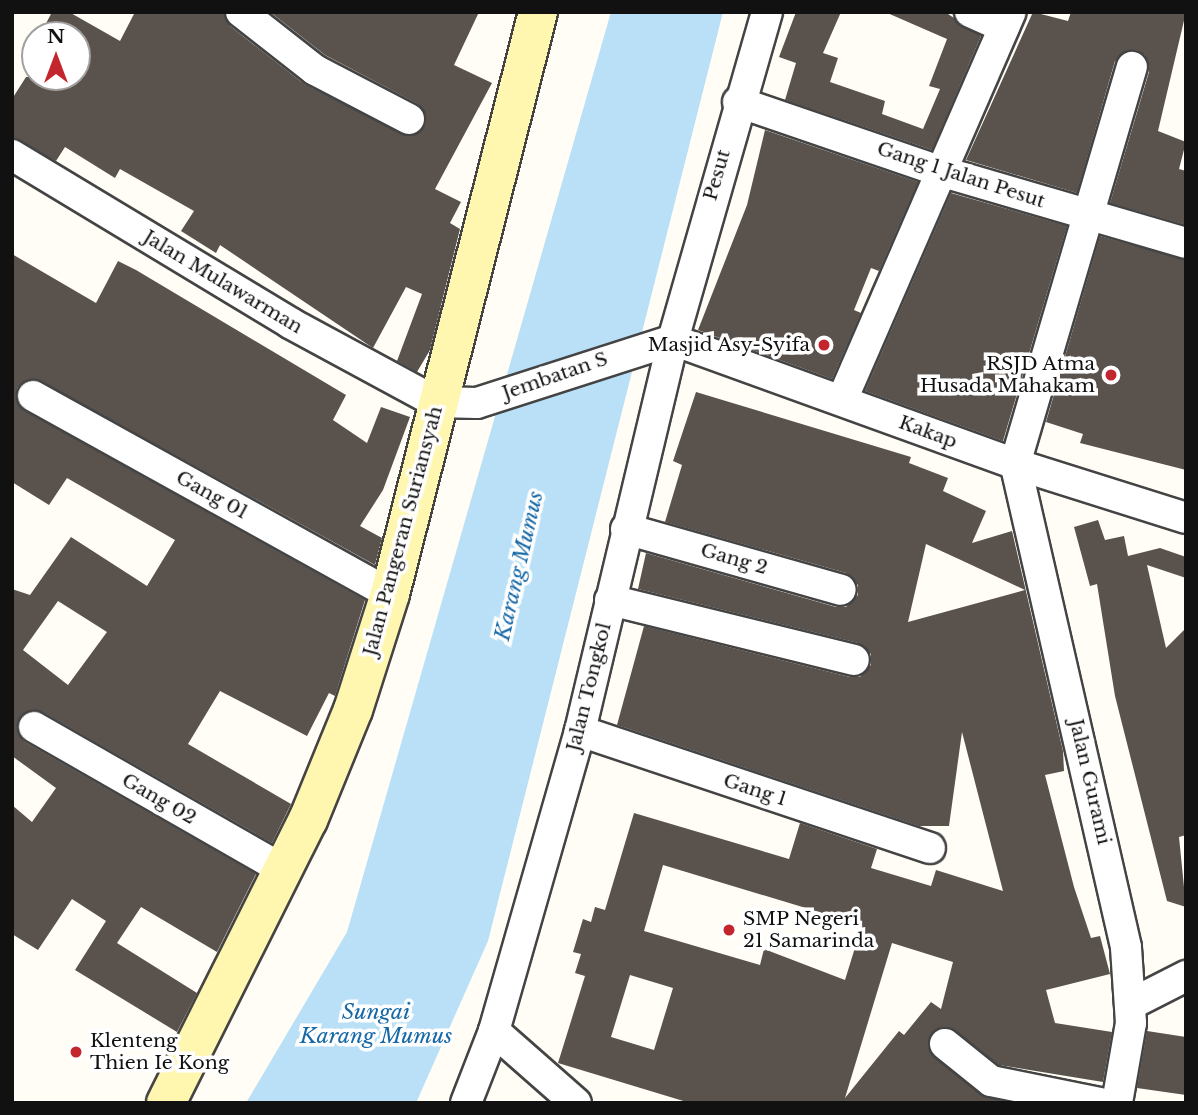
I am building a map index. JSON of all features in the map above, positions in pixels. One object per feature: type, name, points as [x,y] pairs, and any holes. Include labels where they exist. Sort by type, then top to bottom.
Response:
[{"type":"main road","name":"Jalan Pangeran Suriansyah","points":[[166,1103],[284,870],[353,710],[390,594],[436,402],[538,12]]},
{"type":"street","points":[[241,12],[316,70],[409,119]]},
{"type":"street","name":"Pesut","points":[[662,342],[767,12]]},
{"type":"street","points":[[842,400],[1007,19],[970,12]]},
{"type":"street","points":[[1015,464],[1132,67]]},
{"type":"street","name":"Gang 1 Jalan Pesut","points":[[738,102],[940,171],[1186,243]]},
{"type":"street","name":"Jalan Mulawarman","points":[[12,155],[360,364],[436,402]]},
{"type":"street","name":"Jembatan S","points":[[436,402],[477,403],[662,342]]},
{"type":"street","name":"Kakap","points":[[662,342],[842,400],[1015,464],[1186,518]]},
{"type":"street","name":"Jalan Tongkol","points":[[466,1103],[494,1031],[580,731],[626,529],[662,342]]},
{"type":"street","name":"Gang 01","points":[[33,396],[390,594]]},
{"type":"street","name":"Jalan Gurami","points":[[1015,464],[1118,905],[1131,1004],[1128,1063],[1117,1103]]},
{"type":"street","name":"Gang 2","points":[[626,529],[841,590]]},
{"type":"street","points":[[610,600],[854,660]]},
{"type":"street","name":"Gang 02","points":[[34,727],[284,870]]},
{"type":"street","name":"Gang 1","points":[[580,731],[930,848]]},
{"type":"street","points":[[1131,1004],[1186,976]]},
{"type":"street","points":[[494,1031],[576,1103]]},
{"type":"street","points":[[945,1044],[991,1081],[1100,1103]]},
{"type":"water","name":"Sungai Karang Mumus","points":[[611,12],[723,12],[488,941],[416,1103],[246,1103],[347,932]]},
{"type":"building","points":[[52,12],[69,12],[85,21],[47,21]]},
{"type":"building","points":[[135,12],[224,12],[230,26],[304,84],[409,136],[425,126],[426,118],[418,104],[325,55],[270,12],[479,12],[454,65],[492,83],[435,189],[461,202],[450,223],[460,229],[430,350],[417,372],[397,361],[422,294],[406,287],[373,348],[220,245],[216,253],[181,231],[194,211],[120,169],[115,178],[65,147],[56,161],[12,138],[12,99],[21,85],[21,91],[91,91],[91,25],[120,41]]},
{"type":"building","points":[[796,12],[841,12],[823,53],[838,58],[830,82],[885,101],[882,114],[923,129],[940,89],[929,86],[947,39],[885,12],[945,12],[981,36],[932,150],[785,100],[796,63],[779,57]]},
{"type":"building","points":[[1033,12],[1068,21],[1071,12],[1186,12],[1158,131],[1186,142],[1179,169],[1186,171],[1186,225],[1110,203],[1149,72],[1145,55],[1136,50],[1115,61],[1077,193],[966,160]]},
{"type":"building","points":[[765,130],[918,182],[879,271],[871,268],[854,310],[861,313],[832,379],[698,330],[747,205]]},
{"type":"building","points":[[951,193],[1067,226],[1003,441],[865,391]]},
{"type":"building","name":"RSJD Atma Husada Mahakam","points":[[1100,236],[1186,260],[1186,470],[1080,443],[1083,434],[1046,422]]},
{"type":"building","points":[[12,254],[96,303],[118,261],[136,270],[346,395],[333,420],[367,443],[381,407],[410,417],[383,490],[360,526],[382,538],[375,565],[41,381],[25,381],[17,388],[18,404],[25,411],[365,600],[335,696],[329,693],[307,736],[220,691],[188,744],[291,804],[272,843],[43,712],[26,712],[19,719],[19,735],[25,742],[256,874],[217,952],[141,907],[117,943],[197,993],[177,1032],[75,970],[106,921],[72,899],[38,950],[12,934],[12,805],[32,822],[56,788],[12,756],[12,589],[30,595],[71,537],[147,586],[175,540],[67,478],[49,505],[12,482]],"holes":[[[58,601],[107,632],[68,685],[23,650]]]},
{"type":"building","points":[[696,392],[911,457],[909,463],[948,478],[943,491],[986,511],[972,543],[1012,531],[1063,751],[1064,771],[1045,775],[1074,887],[1091,938],[1100,936],[1110,974],[1046,990],[1055,1023],[1112,1032],[1103,1082],[999,1065],[947,1027],[931,1034],[929,1050],[934,1057],[981,1095],[1010,1103],[690,1103],[558,1063],[585,976],[575,973],[581,954],[573,952],[583,919],[591,922],[595,907],[605,910],[634,813],[789,859],[800,823],[877,849],[871,868],[931,886],[936,870],[1003,891],[962,732],[949,826],[919,826],[617,725],[644,626],[850,677],[860,677],[871,665],[871,654],[858,643],[638,589],[646,553],[836,607],[846,607],[858,595],[858,585],[846,573],[665,522],[682,465],[673,461]],"holes":[[[926,544],[1025,590],[908,622]],[[663,865],[862,925],[845,980],[764,949],[760,965],[644,931]],[[892,943],[953,962],[941,1009],[931,1002],[904,1035],[899,1031],[845,1098]],[[630,975],[673,988],[654,1050],[611,1037]]]},
{"type":"building","points":[[1098,520],[1105,540],[1124,536],[1128,556],[1160,548],[1186,557],[1186,578],[1147,565],[1166,648],[1186,628],[1186,835],[1179,837],[1186,907],[1167,901],[1115,696],[1097,584],[1090,586],[1074,527]]},
{"type":"building","points":[[1147,1031],[1186,1037],[1186,1095],[1137,1088]]},
{"type":"place","name":"Masjid Asy-Syifa","points":[[824,345]]},
{"type":"place","name":"RSJD Atma Husada Mahakam","points":[[1111,375]]},
{"type":"place","name":"SMP Negeri 21 Samarinda","points":[[729,930]]},
{"type":"place","name":"Klenteng Thien Ie Kong","points":[[76,1052]]},
{"type":"water label","name":"Karang Mumus","points":[[519,566]]}]
